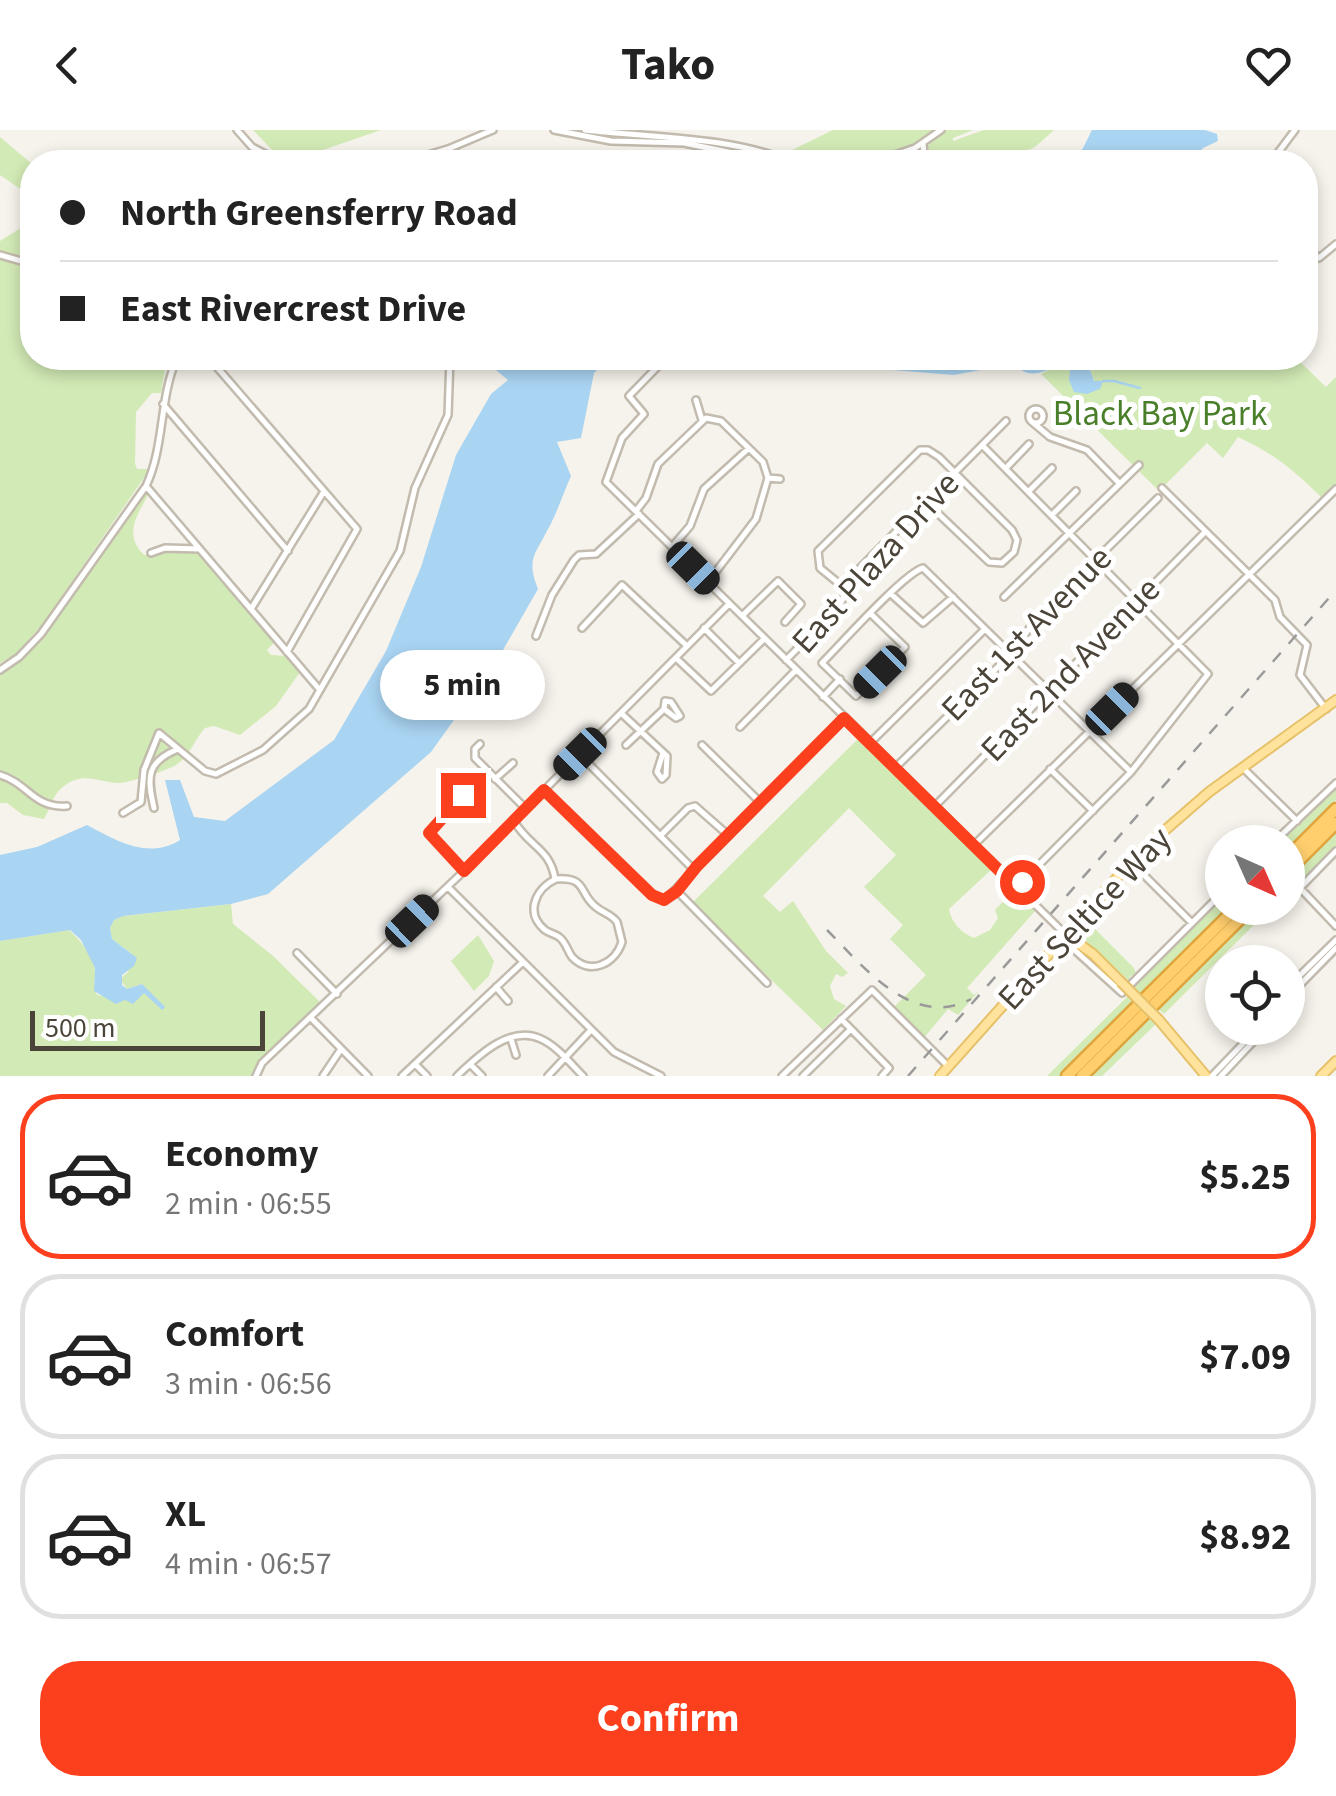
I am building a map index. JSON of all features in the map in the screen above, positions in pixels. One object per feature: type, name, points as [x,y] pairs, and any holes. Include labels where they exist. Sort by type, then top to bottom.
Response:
[{"type":"highway","points":[[1305,840],[1336,807]]},
{"type":"highway","points":[[1305,854],[1336,823]]},
{"type":"highway","points":[[1066,1076],[1219,925]]},
{"type":"highway","points":[[1082,1076],[1234,925]]},
{"type":"main road","name":"East Seltice Way","points":[[940,1076],[1130,862],[1187,810],[1336,700]]},
{"type":"main road","points":[[1065,934],[1096,957],[1210,1076]]},
{"type":"main road","points":[[1321,1076],[1336,1061]]},
{"type":"street","points":[[237,130],[258,150]]},
{"type":"street","points":[[472,130],[473,140]]},
{"type":"street","points":[[442,150],[493,130]]},
{"type":"street","points":[[554,130],[600,140],[684,143],[732,150]]},
{"type":"street","points":[[585,130],[655,133],[728,150]]},
{"type":"street","points":[[907,150],[923,144],[940,130]]},
{"type":"street","points":[[923,144],[924,150]]},
{"type":"street","points":[[0,670],[41,634],[146,486],[173,370]]},
{"type":"street","points":[[219,370],[357,529],[287,652]]},
{"type":"street","points":[[123,814],[142,802],[144,770],[156,736],[164,736],[205,772],[216,774],[263,750],[309,709],[400,551],[416,488],[448,415],[450,370]]},
{"type":"street","points":[[654,370],[630,393],[629,399],[644,414],[622,438],[606,482],[1065,934],[1069,944],[1122,993],[1205,910]]},
{"type":"street","points":[[696,400],[702,420]]},
{"type":"street","points":[[163,404],[288,551]]},
{"type":"street","points":[[1042,432],[1043,414],[1036,409],[1029,414],[1042,432],[1082,447],[1119,482]]},
{"type":"street","points":[[536,636],[552,595],[574,560],[596,554],[637,512],[658,464],[702,420],[713,417],[764,464],[768,478],[756,520],[708,582]]},
{"type":"street","name":"East Plaza Drive","points":[[786,660],[838,608],[855,573],[1006,421]]},
{"type":"street","points":[[1031,421],[1041,421]]},
{"type":"street","points":[[1006,468],[1029,444]]},
{"type":"street","points":[[982,445],[1208,674],[1132,772],[1016,887]]},
{"type":"street","points":[[672,546],[690,526],[708,483],[748,448]]},
{"type":"street","points":[[846,590],[820,568],[817,559],[821,547],[917,451],[932,452],[1014,532],[1017,545],[1008,558],[997,564],[986,560],[926,502]]},
{"type":"street","points":[[1004,596],[1139,465]]},
{"type":"street","points":[[1029,491],[1052,468]]},
{"type":"street","points":[[768,478],[780,478]]},
{"type":"street","points":[[146,486],[318,689]]},
{"type":"street","points":[[1162,488],[1272,597],[1280,617],[1306,644],[1300,675],[1326,708]]},
{"type":"street","points":[[974,845],[1336,489]]},
{"type":"street","points":[[1052,515],[1076,491]]},
{"type":"street","points":[[250,610],[323,493]]},
{"type":"street","name":"East 1st Avenue","points":[[896,768],[1011,654],[1026,629],[1158,498]]},
{"type":"street","name":"East 2nd Avenue","points":[[934,807],[1205,532]]},
{"type":"street","points":[[151,552],[164,548],[200,549]]},
{"type":"street","points":[[871,614],[905,646],[856,696],[822,664],[871,614],[919,568],[1132,772]]},
{"type":"street","points":[[742,616],[777,581],[801,604],[785,622]]},
{"type":"street","points":[[582,628],[622,585],[687,646]]},
{"type":"street","points":[[892,594],[923,623],[952,597]]},
{"type":"street","points":[[256,1076],[262,1063],[448,887],[729,604]]},
{"type":"street","points":[[704,628],[740,663]]},
{"type":"street","points":[[870,743],[985,629]]},
{"type":"street","points":[[676,658],[709,690],[714,690],[764,638]]},
{"type":"street","points":[[740,727],[796,670]]},
{"type":"street","points":[[823,696],[840,680]]},
{"type":"street","points":[[626,746],[664,709]]},
{"type":"street","points":[[621,713],[664,753]]},
{"type":"street","points":[[544,790],[652,895],[664,900],[844,718]]},
{"type":"street","points":[[480,744],[475,749],[475,758],[526,809]]},
{"type":"street","points":[[702,744],[760,802]]},
{"type":"street","points":[[154,808],[152,766],[178,749]]},
{"type":"street","points":[[580,754],[694,870]]},
{"type":"street","points":[[496,779],[513,763]]},
{"type":"street","points":[[1243,768],[1296,821]]},
{"type":"street","points":[[1050,769],[1092,811]]},
{"type":"street","points":[[0,775],[20,783],[38,801],[68,806]]},
{"type":"street","points":[[1292,825],[1336,783]]},
{"type":"street","points":[[464,871],[429,833],[461,798],[465,788]]},
{"type":"street","points":[[660,836],[688,808],[695,806],[728,836]]},
{"type":"street","points":[[514,821],[526,840],[548,856],[555,879]]},
{"type":"street","points":[[1336,851],[1301,890],[1336,926]]},
{"type":"street","points":[[1130,862],[1192,923]]},
{"type":"street","points":[[555,879],[580,884],[594,905],[618,922],[622,942],[609,962],[592,966],[578,962],[561,938],[544,930],[537,920],[535,898],[555,879]]},
{"type":"street","points":[[448,887],[622,1058],[661,1076]]},
{"type":"street","points":[[677,891],[767,982]]},
{"type":"street","points":[[1305,971],[1336,940]]},
{"type":"street","points":[[1305,980],[1336,948]]},
{"type":"street","points":[[297,953],[337,994]]},
{"type":"street","points":[[402,1076],[523,962]]},
{"type":"street","points":[[496,987],[508,1000]]},
{"type":"street","points":[[782,1076],[872,990],[948,1066]]},
{"type":"street","points":[[311,1018],[368,1076]]},
{"type":"street","points":[[841,1018],[889,1068],[882,1076]]},
{"type":"street","points":[[807,1075],[851,1029]]},
{"type":"street","points":[[548,1076],[592,1030]]},
{"type":"street","points":[[458,1076],[489,1047],[526,1036],[539,1038],[583,1076]]},
{"type":"street","points":[[511,1039],[516,1054]]},
{"type":"street","points":[[1210,1076],[1244,1045]]},
{"type":"street","points":[[1221,1076],[1247,1045]]},
{"type":"street","points":[[323,1076],[341,1049]]},
{"type":"street","points":[[415,1064],[427,1076]]},
{"type":"street","points":[[470,1064],[482,1076]]},
{"type":"green space","points":[[253,130],[381,130],[323,150],[272,150]]},
{"type":"green space","points":[[833,130],[936,130],[902,150],[792,150]]},
{"type":"green space","points":[[943,130],[973,130],[953,141],[984,130],[1054,130],[1027,150],[926,148]]},
{"type":"green space","points":[[0,137],[20,154],[20,189],[0,175]]},
{"type":"green space","points":[[20,228],[20,257],[0,251],[0,241]]},
{"type":"green space","points":[[0,260],[20,264],[20,370],[165,370],[161,393],[152,393],[136,412],[135,464],[137,469],[150,469],[42,625],[15,655],[0,663]]},
{"type":"green space","name":"Black Bay Park","points":[[1072,370],[1094,381],[1090,370],[1308,370],[1326,387],[1336,377],[1336,484],[1322,498],[1283,463],[1238,437],[1223,458],[1207,443],[1159,491],[1041,374]]},
{"type":"green space","points":[[149,493],[133,532],[144,555],[173,546],[195,547],[275,642],[267,650],[271,655],[287,656],[300,672],[276,706],[240,735],[214,726],[205,728],[185,757],[171,768],[121,783],[77,779],[57,793],[44,819],[23,815],[7,803],[0,803],[0,674],[39,643],[143,494]]},
{"type":"green space","points":[[860,737],[993,868],[949,909],[961,930],[974,938],[990,930],[998,918],[995,910],[1014,890],[1035,911],[967,988],[974,995],[979,991],[958,1015],[948,1009],[923,1039],[892,1009],[926,975],[890,939],[903,925],[864,887],[896,855],[849,808],[763,896],[780,912],[793,901],[826,951],[848,973],[842,977],[836,974],[830,986],[834,999],[846,1006],[823,1030],[692,903]]},
{"type":"green space","points":[[1336,787],[1336,800],[1305,834],[1305,825],[1295,825]]},
{"type":"green space","points":[[1336,828],[1336,847],[1305,878],[1305,859]]},
{"type":"green space","points":[[231,904],[233,924],[272,955],[322,1004],[260,1062],[253,1076],[0,1076],[0,941],[69,930],[92,960],[97,995],[126,1000],[144,993],[163,1009],[142,984],[127,989],[120,979],[128,972],[131,953],[112,939],[110,928],[114,920]]},
{"type":"green space","points":[[1205,914],[1205,925],[1214,925],[1143,996],[1133,986]]},
{"type":"green space","points":[[1085,919],[1134,968],[1136,974],[1129,981],[1079,935],[1079,926]]},
{"type":"green space","points":[[1239,925],[1254,925],[1234,945],[1219,945]]},
{"type":"green space","points":[[478,935],[494,961],[489,976],[474,991],[451,961]]},
{"type":"green space","points":[[1205,958],[1205,973],[1164,1014],[1156,1007]]},
{"type":"green space","points":[[1128,996],[1135,1003],[1062,1076],[1047,1076]]},
{"type":"green space","points":[[1148,1015],[1156,1024],[1102,1076],[1087,1076]]},
{"type":"water","points":[[1092,130],[1205,130],[1217,134],[1218,141],[1202,150],[1082,150]]},
{"type":"water","points":[[496,370],[597,370],[581,438],[557,442],[571,476],[534,558],[538,589],[499,657],[431,752],[268,894],[231,904],[114,920],[110,928],[112,939],[137,958],[134,966],[122,975],[122,985],[127,989],[142,984],[165,1007],[162,1010],[144,993],[133,1004],[125,1000],[116,1004],[94,991],[95,968],[81,940],[70,930],[0,941],[0,855],[37,847],[87,825],[133,846],[168,846],[180,840],[165,780],[180,780],[194,817],[225,821],[334,740],[386,651],[421,567],[456,455],[491,394],[508,380]]},
{"type":"water","points":[[892,370],[981,370],[954,375]]},
{"type":"water","points":[[1090,370],[1094,381],[1103,381],[1100,389],[1087,394],[1074,392],[1070,371]]},
{"type":"waterway","points":[[1103,381],[1140,388]]},
{"type":"railway","points":[[908,1076],[1336,590]]},
{"type":"railway","points":[[827,930],[874,976],[910,1001],[950,1006],[971,999]]},
{"type":"route","points":[[463,795],[429,833],[464,871],[544,790],[652,895],[664,900],[844,718],[1016,887],[1022,882]]}]
